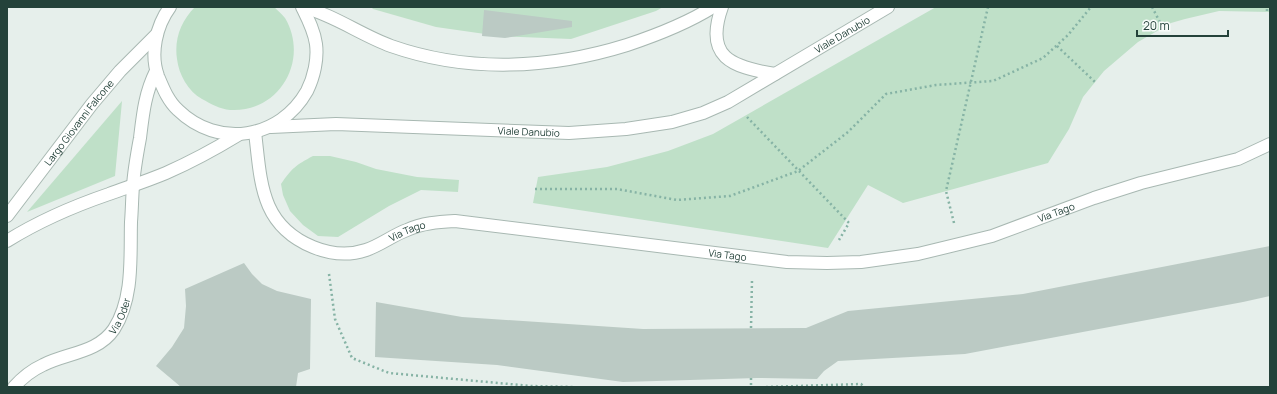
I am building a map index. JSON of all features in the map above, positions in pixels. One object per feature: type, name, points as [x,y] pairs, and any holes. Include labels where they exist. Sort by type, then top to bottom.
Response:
[{"type":"street","name":"Largo Giovanni Falcone","points":[[170,7],[164,14],[157,34],[154,52],[156,70],[164,92],[177,110],[195,124],[216,132],[238,135],[255,132],[270,127],[287,116],[301,101],[311,84],[316,64],[316,44],[311,24],[302,7]]},
{"type":"street","points":[[302,7],[315,10],[391,45],[418,54],[463,62],[507,65],[554,62],[608,51],[674,28],[713,7]]},
{"type":"street","points":[[722,7],[716,26],[717,44],[722,53],[728,60],[738,66],[755,71],[775,74]]},
{"type":"street","name":"Viale Danubio","points":[[270,127],[336,124],[577,133],[626,129],[672,122],[716,108],[888,7]]},
{"type":"street","name":"Largo Giovanni Falcone","points":[[7,216],[105,88],[131,59],[157,34]]},
{"type":"street","name":"Largo Giovanni Falcone","points":[[133,185],[148,88],[156,70]]},
{"type":"street","name":"Via Tago","points":[[255,132],[262,187],[271,211],[283,227],[295,238],[303,243],[326,252],[345,254],[354,253],[372,248],[408,229],[431,223],[455,221],[787,262],[827,263],[861,262],[900,257],[929,252],[992,236],[1094,198],[1141,183],[1238,159],[1270,144]]},
{"type":"street","name":"Largo Giovanni Falcone","points":[[7,241],[43,221],[193,161],[238,135]]},
{"type":"street","name":"Via Oder","points":[[14,387],[23,377],[43,364],[98,344],[114,329],[124,305],[129,281],[133,185]]},
{"type":"path","points":[[960,244],[946,191],[988,7]]},
{"type":"path","points":[[535,189],[617,189],[677,200],[730,196],[798,171],[848,132],[886,94],[936,85],[992,81],[1043,58],[1068,35],[1091,7]]},
{"type":"path","points":[[1152,7],[1163,28]]},
{"type":"path","points":[[1056,46],[1095,82]]},
{"type":"path","points":[[737,96],[748,118],[849,223],[827,263]]},
{"type":"path","points":[[326,252],[335,319],[352,358],[389,373],[531,386],[574,387]]},
{"type":"path","points":[[751,328],[752,258]]},
{"type":"path","points":[[751,378],[751,387]]},
{"type":"path","points":[[766,387],[861,384],[864,387]]},
{"type":"green space","points":[[195,7],[274,7],[283,15],[292,34],[294,51],[292,66],[285,81],[276,93],[263,103],[247,109],[230,110],[223,109],[212,104],[192,92],[182,77],[176,52],[182,24]]},
{"type":"green space","points":[[371,7],[663,7],[656,11],[571,39],[499,36],[436,27],[373,9]]},
{"type":"green space","points":[[936,7],[1270,7],[1270,12],[1219,11],[1171,23],[1138,42],[1104,71],[1083,97],[1069,129],[1048,163],[903,203],[868,185],[828,248],[533,203],[538,177],[607,167],[668,151],[713,134]]},
{"type":"green space","points":[[122,101],[115,176],[27,212]]},
{"type":"green space","points":[[313,156],[330,156],[356,162],[376,169],[417,177],[459,180],[458,192],[421,190],[389,206],[338,237],[318,236],[303,225],[290,211],[283,195],[281,184],[295,167]]},
{"type":"building","points":[[484,10],[572,21],[572,27],[505,38],[482,36]]},
{"type":"building","points":[[1270,246],[1270,296],[965,354],[838,361],[824,371],[817,379],[757,378],[623,382],[497,365],[375,357],[376,302],[462,317],[643,329],[806,328],[848,311],[1023,294]]},
{"type":"building","points":[[244,263],[262,284],[277,291],[311,299],[310,369],[298,373],[296,387],[181,387],[156,366],[172,347],[184,328],[186,306],[185,289]]}]
